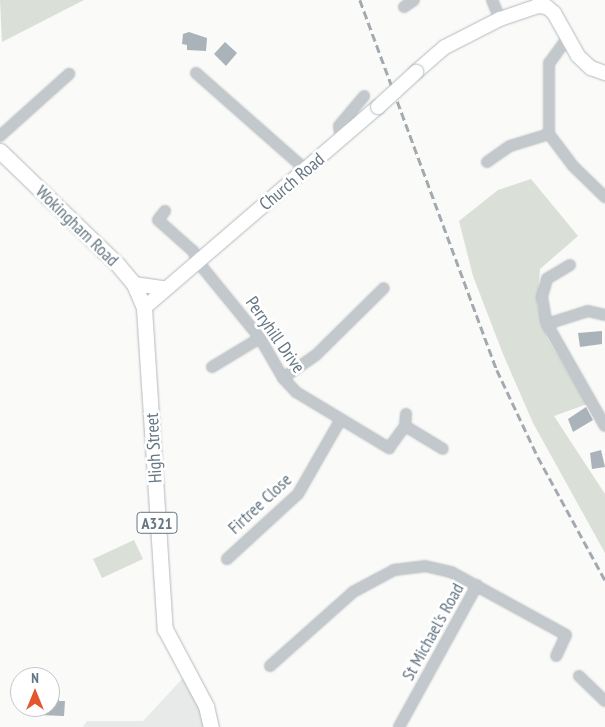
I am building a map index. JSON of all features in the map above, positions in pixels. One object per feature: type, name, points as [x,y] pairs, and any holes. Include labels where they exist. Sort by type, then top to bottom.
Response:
[{"type":"main road","name":"Wokingham Road","points":[[0,151],[134,284],[144,308]]},
{"type":"main road","name":"High Street","points":[[144,308],[166,629],[206,706],[211,727]]},
{"type":"street","points":[[404,7],[414,0]]},
{"type":"street","points":[[492,0],[500,19],[549,3],[566,40],[592,68],[605,73]]},
{"type":"street","name":"Church Road","points":[[144,308],[164,288],[198,262],[341,140],[445,46],[500,19]]},
{"type":"street","points":[[566,40],[549,63],[549,134],[573,166],[605,197]]},
{"type":"street","points":[[196,73],[306,170]]},
{"type":"street","points":[[0,136],[69,74]]},
{"type":"street","points":[[341,140],[339,126],[364,96]]},
{"type":"street","points":[[487,162],[510,146],[549,134]]},
{"type":"street","name":"Perryhill Drive","points":[[165,211],[158,220],[193,251],[198,262],[260,338],[283,378],[296,392],[389,448],[405,426]]},
{"type":"street","points":[[570,265],[547,279],[542,298],[547,324],[605,426]]},
{"type":"street","points":[[134,284],[164,288]]},
{"type":"street","points":[[283,378],[316,355],[384,288]]},
{"type":"street","points":[[547,324],[588,311],[605,315]]},
{"type":"street","points":[[212,367],[260,338]]},
{"type":"street","points":[[406,414],[405,426],[443,449]]},
{"type":"street","name":"Firtree Close","points":[[226,559],[298,494],[341,418]]},
{"type":"street","name":"St Michael's Road","points":[[270,666],[353,592],[394,570],[431,567],[451,572],[477,585],[399,727]]},
{"type":"street","points":[[477,585],[566,635],[556,656]]},
{"type":"street","points":[[579,676],[605,701]]},
{"type":"shaded area","points":[[0,0],[84,0],[2,42]]},
{"type":"shaded area","points":[[531,179],[578,236],[540,269],[537,305],[547,338],[587,404],[554,416],[605,494],[605,553],[533,423],[503,354],[473,276],[459,221],[498,190]]},
{"type":"shaded area","points":[[134,540],[143,559],[102,578],[93,559]]},
{"type":"shaded area","points":[[184,677],[201,708],[205,727],[83,727],[87,721],[143,721]]},
{"type":"building","points":[[189,32],[207,38],[206,51],[187,50],[187,45],[182,44],[183,34]]},
{"type":"building","points":[[225,42],[237,53],[226,66],[214,54]]},
{"type":"building","points":[[602,331],[602,344],[580,347],[578,333]]},
{"type":"building","points":[[586,407],[593,420],[573,432],[568,419]]},
{"type":"building","points":[[601,450],[605,467],[592,469],[590,453]]},
{"type":"building","points":[[60,701],[65,701],[64,716],[60,716]]},
{"type":"railway","points":[[360,0],[497,370],[538,457],[605,580]]}]
